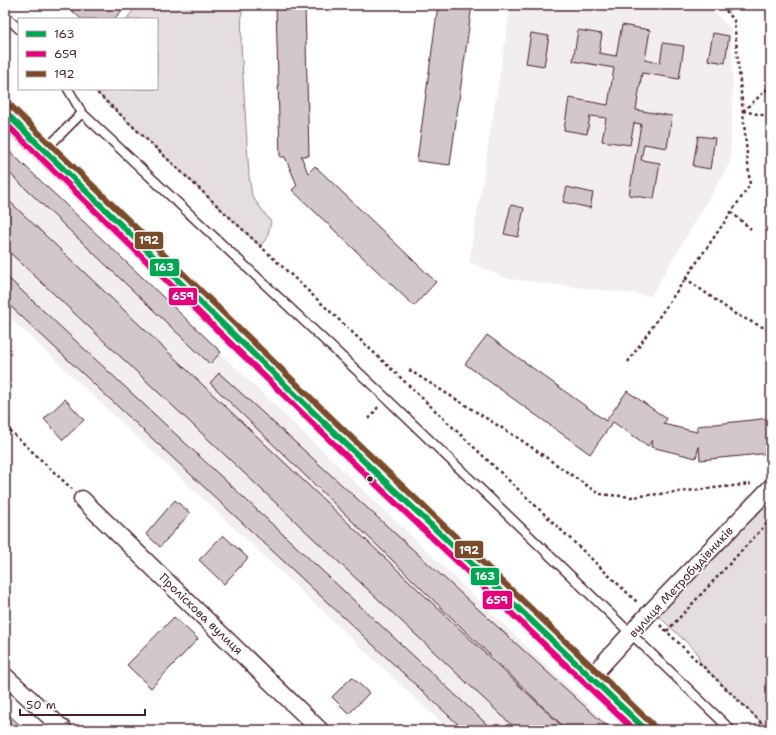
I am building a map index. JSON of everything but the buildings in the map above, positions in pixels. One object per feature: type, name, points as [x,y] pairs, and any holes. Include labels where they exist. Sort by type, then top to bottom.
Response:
[{"type":"main road","points":[[5,112],[342,440],[646,730]]},
{"type":"street","name":"вулиця Метробудівників","points":[[591,677],[764,485]]},
{"type":"street","name":"Проліскова вулиця","points":[[82,499],[320,730]]},
{"type":"street","points":[[5,676],[64,730]]},
{"type":"lane","points":[[5,16],[18,28]]},
{"type":"lane","points":[[69,90],[82,113],[386,398],[731,730]]},
{"type":"lane","points":[[45,150],[82,113]]},
{"type":"path","points":[[628,362],[750,185],[734,20],[721,5]]},
{"type":"path","points":[[743,111],[771,86]]},
{"type":"path","points":[[94,90],[390,368],[769,730]]},
{"type":"path","points":[[743,111],[771,117]]},
{"type":"path","points":[[731,212],[751,229]]},
{"type":"path","points":[[686,278],[735,314],[771,331]]},
{"type":"path","points":[[409,370],[518,438],[598,494],[631,497],[764,485]]},
{"type":"path","points":[[369,419],[381,404]]},
{"type":"path","points":[[5,426],[82,499]]},
{"type":"path","points":[[667,631],[771,519]]},
{"type":"shaded area","points":[[138,5],[242,5],[241,44],[249,176],[252,196],[271,222],[267,238],[260,246],[94,90],[158,90],[158,18],[127,18]]},
{"type":"shaded area","points":[[511,5],[706,5],[731,28],[733,85],[730,163],[651,296],[508,279],[469,262]]},
{"type":"shaded area","points":[[5,147],[614,730],[449,730],[5,313]]},
{"type":"shaded area","points":[[771,487],[771,730],[769,730],[700,663],[697,652],[652,610]]},
{"type":"transit line","name":"192","points":[[11,106],[353,439],[652,724]]},
{"type":"transit line","name":"163","points":[[5,112],[347,445],[646,730]]},
{"type":"transit line","name":"659","points":[[5,123],[341,451],[634,730]]}]
